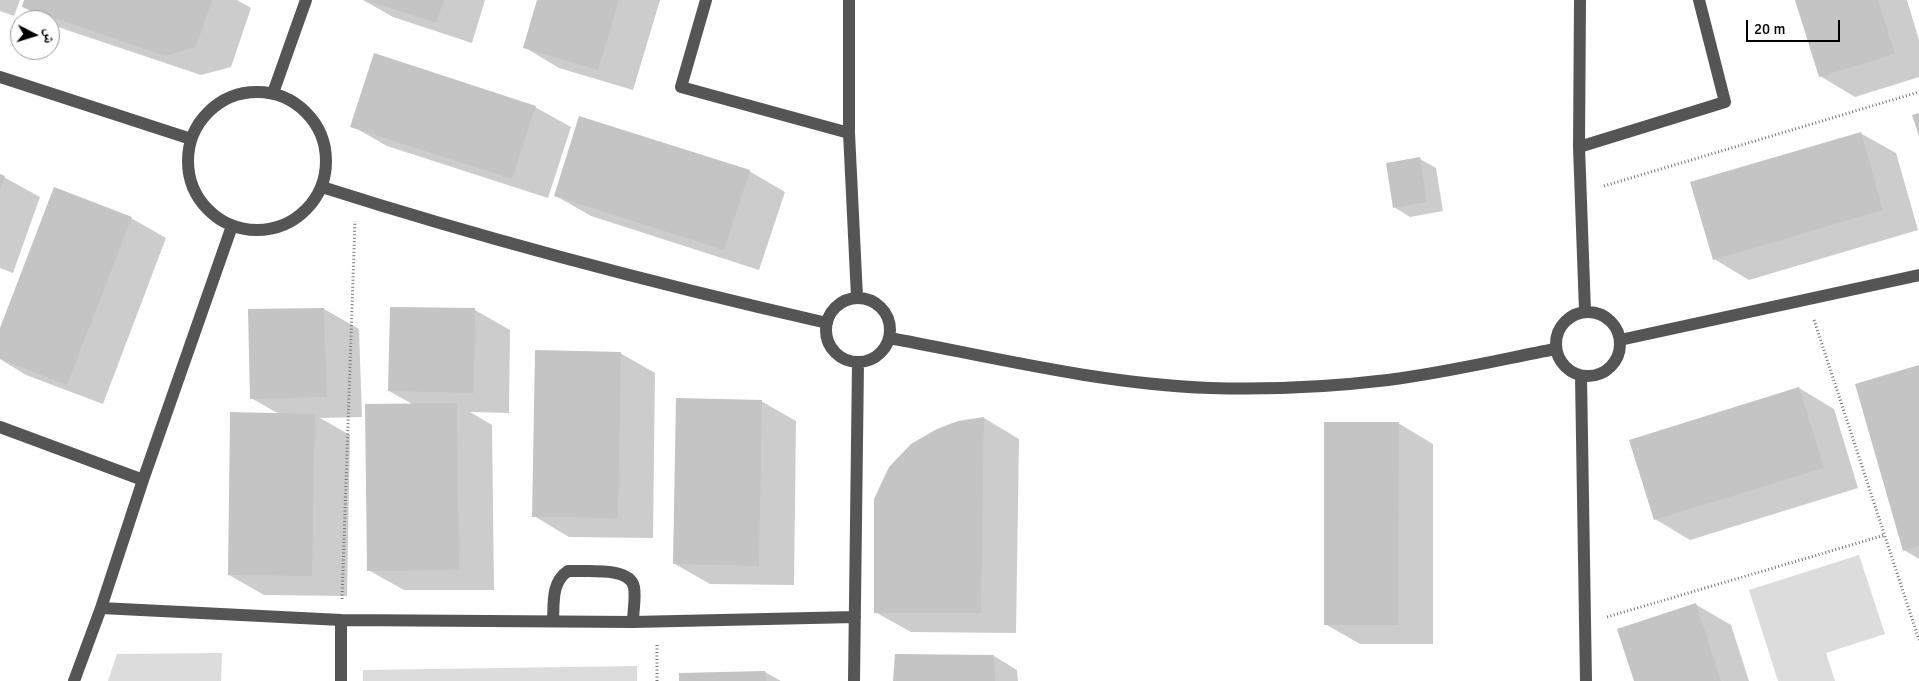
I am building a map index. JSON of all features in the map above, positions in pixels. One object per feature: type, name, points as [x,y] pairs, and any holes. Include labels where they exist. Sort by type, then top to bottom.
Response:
[{"type":"street","points":[[273,93],[306,0]]},
{"type":"street","points":[[706,0],[681,87],[849,133]]},
{"type":"street","points":[[849,0],[849,133],[857,298]]},
{"type":"street","points":[[1580,0],[1579,147],[1585,312]]},
{"type":"street","points":[[1579,147],[1725,102],[1699,0]]},
{"type":"street","points":[[0,77],[191,139]]},
{"type":"street","points":[[253,91],[273,93],[295,102],[313,119],[324,140],[327,164],[322,187],[311,206],[294,220],[281,226],[253,230],[232,226],[214,216],[199,200],[191,180],[188,160],[191,139],[201,120],[215,105],[233,95],[253,91]]},
{"type":"street","points":[[322,187],[446,226],[572,261],[699,294],[827,322]]},
{"type":"street","points":[[74,681],[101,608],[143,480],[232,226]]},
{"type":"street","points":[[1620,340],[1919,275]]},
{"type":"street","points":[[857,298],[867,299],[876,303],[888,318],[891,328],[890,338],[882,353],[875,358],[858,362],[840,357],[828,342],[826,332],[827,322],[835,307],[841,302],[857,298]]},
{"type":"street","points":[[1585,312],[1593,312],[1608,319],[1618,332],[1620,340],[1618,357],[1613,365],[1599,375],[1581,376],[1564,367],[1555,349],[1555,338],[1559,328],[1570,317],[1585,312]]},
{"type":"street","points":[[890,338],[1091,376],[1151,384],[1211,388],[1278,388],[1389,380],[1555,349]]},
{"type":"street","points":[[854,681],[858,362]]},
{"type":"street","points":[[1581,376],[1586,681]]},
{"type":"street","points":[[0,427],[143,480]]},
{"type":"street","points":[[553,621],[556,583],[568,571],[620,572],[629,578],[634,587],[633,622]]},
{"type":"street","points":[[101,608],[341,620],[657,622],[856,617]]},
{"type":"street","points":[[341,620],[341,681]]},
{"type":"path","points":[[1580,193],[1919,92]]},
{"type":"path","points":[[341,620],[356,198]]},
{"type":"path","points":[[1807,299],[1919,640]]},
{"type":"path","points":[[1585,624],[1885,535]]},
{"type":"path","points":[[657,622],[657,681]]},
{"type":"shaded area","points":[[1859,555],[1885,634],[1826,653],[1835,681],[1778,681],[1749,590]]},
{"type":"shaded area","points":[[222,653],[221,681],[108,681],[117,654]]},
{"type":"shaded area","points":[[637,666],[637,681],[363,681],[363,670]]},
{"type":"building","points":[[24,0],[212,0],[196,47],[165,56],[60,20],[60,10],[31,10],[22,7]]},
{"type":"building","points":[[365,0],[444,0],[436,23]]},
{"type":"building","points":[[537,0],[619,0],[598,70],[523,48]]},
{"type":"building","points":[[1795,0],[1878,0],[1895,54],[1819,77]]},
{"type":"building","points":[[374,53],[536,106],[512,179],[350,127]]},
{"type":"building","points":[[1919,113],[1919,136],[1912,115]]},
{"type":"building","points":[[579,116],[750,170],[724,250],[554,196]]},
{"type":"building","points":[[1861,132],[1883,210],[1713,260],[1690,182]]},
{"type":"building","points":[[1420,157],[1427,202],[1393,208],[1386,163]]},
{"type":"building","points":[[0,174],[5,176],[0,190]]},
{"type":"building","points":[[54,187],[132,217],[67,385],[0,359],[0,328]]},
{"type":"building","points":[[390,307],[475,308],[474,393],[388,391]]},
{"type":"building","points":[[324,308],[327,397],[250,399],[248,309]]},
{"type":"building","points":[[535,350],[621,352],[618,518],[532,517]]},
{"type":"building","points":[[1919,365],[1919,546],[1903,551],[1855,384]]},
{"type":"building","points":[[1799,387],[1824,468],[1654,520],[1629,440]]},
{"type":"building","points":[[676,398],[762,400],[759,566],[673,564]]},
{"type":"building","points":[[457,403],[459,570],[367,571],[365,404]]},
{"type":"building","points":[[230,412],[315,414],[312,576],[228,575]]},
{"type":"building","points":[[984,417],[981,613],[874,613],[874,499],[889,467],[911,444],[937,429],[958,421]]},
{"type":"building","points":[[1324,422],[1399,422],[1398,625],[1324,625]]},
{"type":"building","points":[[1696,603],[1721,681],[1634,681],[1617,629]]},
{"type":"building","points":[[895,654],[994,655],[995,681],[893,681]]},
{"type":"building","points":[[765,671],[766,681],[679,681],[679,673]]}]
